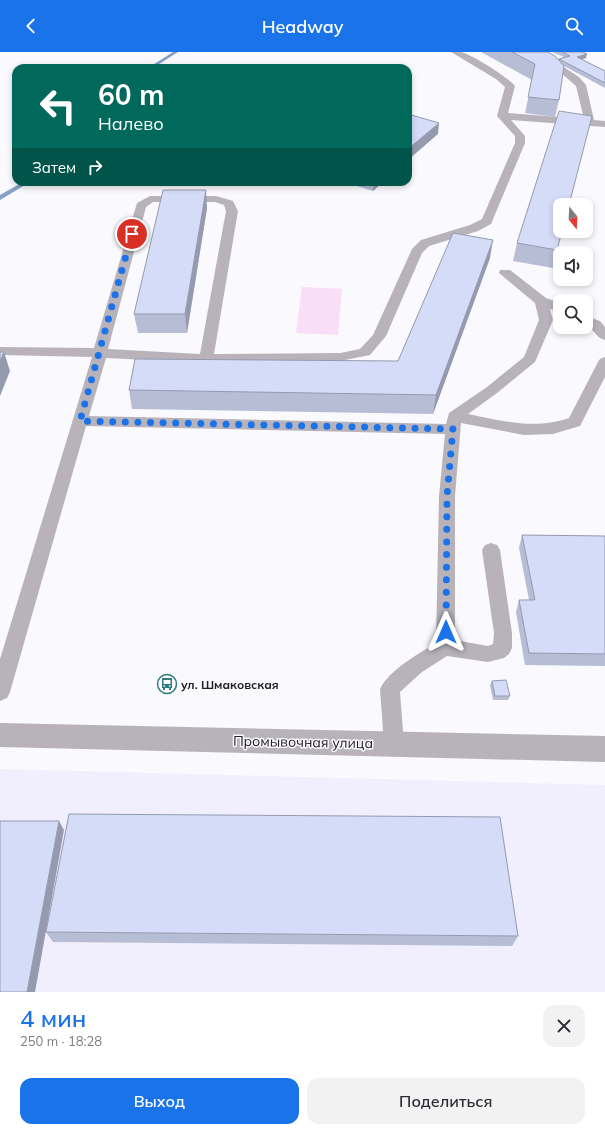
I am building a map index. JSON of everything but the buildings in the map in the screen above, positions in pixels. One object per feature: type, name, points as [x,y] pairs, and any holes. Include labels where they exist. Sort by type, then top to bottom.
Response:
[{"type":"street","name":"Промывочная улица","points":[[0,735],[605,749]]},
{"type":"lane","points":[[455,52],[499,77],[510,86],[502,116]]},
{"type":"lane","points":[[527,52],[567,73],[578,81],[581,85],[590,123]]},
{"type":"lane","points":[[502,116],[605,124]]},
{"type":"lane","points":[[0,351],[100,353],[206,359],[340,357],[365,352],[379,336],[416,252],[425,243],[474,228],[487,221],[520,143],[520,136],[502,116]]},
{"type":"lane","points":[[0,692],[3,669],[80,421],[141,205],[150,199],[216,199],[229,203],[232,211],[206,359]]},
{"type":"lane","points":[[505,274],[541,300],[553,305]]},
{"type":"lane","points":[[446,647],[447,496],[454,423],[530,359],[546,320],[541,300]]},
{"type":"lane","points":[[593,323],[605,336]]},
{"type":"lane","points":[[80,421],[454,423],[524,430],[553,429],[576,422],[605,362]]},
{"type":"lane","points":[[394,744],[390,689],[415,666],[446,647],[488,654],[497,652],[502,648],[503,633],[492,550]]},
{"type":"shaded area","points":[[302,287],[342,289],[338,335],[296,333]]},
{"type":"shaded area","points":[[0,769],[605,785],[605,992],[0,992]]},
{"type":"waterway","points":[[156,64],[176,52]]},
{"type":"waterway","points":[[0,198],[20,186]]},
{"type":"place","name":"ул. Шмаковская","points":[[167,684]]},
{"type":"route","points":[[132,234],[80,421],[453,429],[447,496],[446,632]]}]
